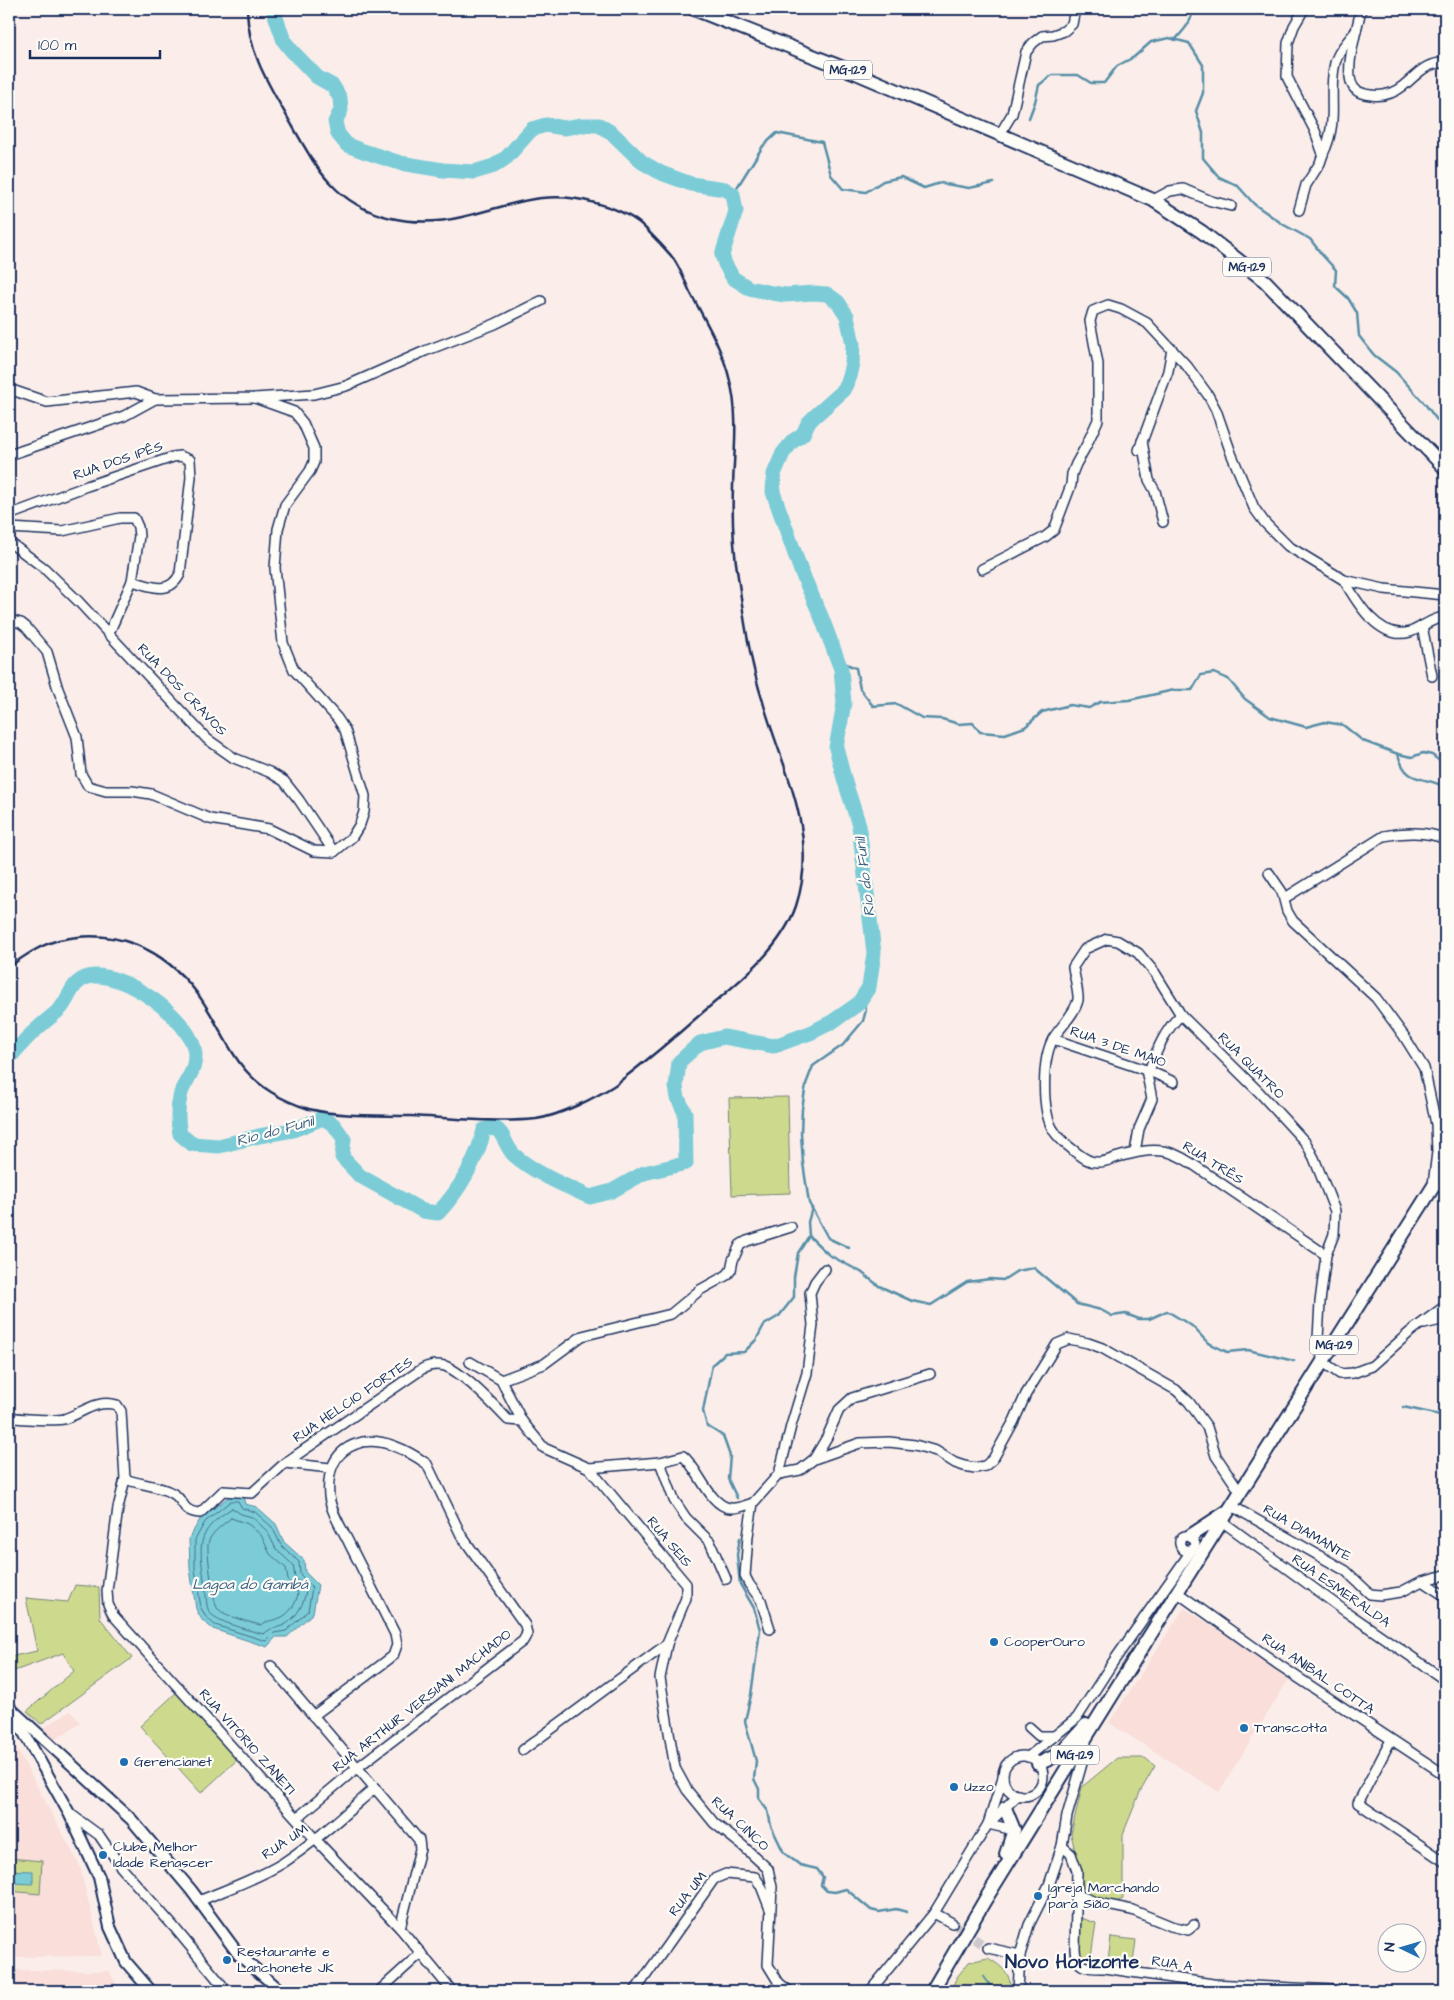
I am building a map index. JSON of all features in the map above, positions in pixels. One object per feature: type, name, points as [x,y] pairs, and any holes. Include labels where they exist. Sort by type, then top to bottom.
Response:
[{"type":"main road","name":"MG-129","points":[[694,9],[1000,134],[1153,200],[1202,232],[1265,281],[1445,468]]},
{"type":"main road","name":"MG-129","points":[[932,1991],[985,1900],[1116,1688],[1178,1593],[1445,1168]]},
{"type":"main road","points":[[1190,1536],[1231,1508]]},
{"type":"main road","points":[[1038,1760],[1060,1754],[1116,1688]]},
{"type":"main road","points":[[1052,1792],[1068,1746]]},
{"type":"main road","points":[[985,1900],[1012,1842],[1014,1830],[1005,1808]]},
{"type":"street","points":[[1000,134],[1012,114],[1026,52],[1033,42],[1042,36],[1064,31],[1072,24],[1076,9]]},
{"type":"street","points":[[1304,9],[1294,26],[1288,43],[1287,77],[1315,131],[1323,154]]},
{"type":"street","points":[[1361,9],[1350,62],[1350,77],[1353,87],[1362,94],[1376,96],[1390,94],[1403,86],[1424,66],[1445,63]]},
{"type":"street","points":[[1299,210],[1306,185],[1320,163],[1329,142],[1332,127],[1335,62],[1342,48],[1357,30]]},
{"type":"street","points":[[1153,200],[1170,191],[1183,189],[1211,201],[1231,206]]},
{"type":"street","points":[[9,389],[47,402],[136,392],[155,399],[255,398],[314,394],[346,386],[425,351],[495,324],[541,301]]},
{"type":"street","points":[[982,569],[1046,537],[1054,530],[1071,485],[1072,474],[1092,436],[1099,414],[1098,364],[1090,321],[1093,311],[1108,305],[1121,309],[1147,323],[1172,349],[1198,382],[1216,410],[1231,454],[1254,508],[1265,523],[1288,546],[1344,580],[1384,589],[1445,595]]},
{"type":"street","points":[[1163,522],[1156,492],[1149,480],[1140,446],[1168,372],[1172,349]]},
{"type":"street","points":[[9,620],[21,623],[26,627],[43,646],[49,657],[58,690],[76,738],[81,774],[88,786],[106,791],[151,794],[210,819],[269,829],[314,851],[334,852],[352,837],[360,824],[365,805],[363,786],[345,730],[337,718],[294,670],[287,656],[283,643],[275,568],[277,536],[282,513],[285,505],[310,471],[314,462],[314,448],[302,423],[294,412],[255,398]]},
{"type":"street","points":[[9,455],[124,416],[155,399]]},
{"type":"street","name":"RUA DOS IPÊS","points":[[9,515],[144,466],[173,457],[185,457],[190,460],[191,477],[180,574],[172,586],[165,588],[132,581]]},
{"type":"street","points":[[9,528],[62,531],[120,518],[134,518],[139,536],[132,581],[109,633]]},
{"type":"street","name":"RUA DOS CRAVOS","points":[[9,542],[44,568],[109,633],[207,739],[234,758],[269,772],[284,781],[334,852]]},
{"type":"street","points":[[1344,580],[1361,608],[1379,625],[1401,633],[1412,631],[1436,619],[1445,617]]},
{"type":"street","points":[[1422,626],[1432,676]]},
{"type":"street","points":[[1285,898],[1384,836],[1415,833],[1445,839]]},
{"type":"street","points":[[1269,873],[1285,898],[1287,910],[1293,921],[1376,998],[1404,1036],[1424,1068],[1436,1124],[1437,1152],[1432,1188]]},
{"type":"street","name":"RUA QUATRO","points":[[1053,1040],[1077,1004],[1078,995],[1073,966],[1085,949],[1107,940],[1124,944],[1147,962],[1181,1015],[1299,1134],[1310,1150],[1335,1211],[1334,1234],[1326,1255],[1320,1302],[1318,1340],[1323,1362]]},
{"type":"street","points":[[1135,1152],[1139,1129],[1152,1099],[1148,1070],[1170,1026],[1181,1015]]},
{"type":"street","name":"RUA 3 DE MAIO","points":[[1053,1040],[1148,1070],[1174,1082]]},
{"type":"street","name":"RUA TRÊS","points":[[1053,1040],[1048,1050],[1047,1062],[1046,1105],[1050,1122],[1061,1140],[1086,1160],[1096,1162],[1135,1152],[1165,1151],[1191,1163],[1326,1255]]},
{"type":"street","points":[[501,1380],[544,1364],[582,1336],[671,1314],[700,1290],[727,1275],[731,1270],[733,1260],[740,1245],[747,1240],[791,1227]]},
{"type":"street","points":[[770,1629],[761,1600],[748,1584],[745,1576],[745,1560],[753,1503],[779,1474],[807,1373],[813,1325],[810,1292],[814,1282],[825,1269]]},
{"type":"street","points":[[1323,1362],[1340,1374],[1353,1373],[1372,1366],[1445,1306]]},
{"type":"street","points":[[1419,1326],[1445,1319]]},
{"type":"street","points":[[779,1474],[800,1470],[814,1459],[860,1443],[889,1442],[914,1445],[936,1451],[964,1466],[974,1468],[985,1466],[993,1459],[1014,1421],[1028,1390],[1058,1344],[1069,1339],[1102,1348],[1184,1396],[1207,1427],[1222,1466],[1241,1492]]},
{"type":"street","points":[[470,1362],[501,1380],[522,1421]]},
{"type":"street","name":"RUA HELCIO FORTES","points":[[126,1479],[156,1486],[175,1494],[184,1508],[193,1513],[200,1513],[223,1491],[252,1492],[285,1463],[422,1369],[431,1365],[440,1365],[450,1368],[480,1391],[508,1420],[522,1421],[544,1448],[589,1468],[660,1462],[683,1456],[692,1463],[708,1492],[724,1506],[732,1508],[753,1503]]},
{"type":"street","points":[[814,1459],[827,1437],[839,1410],[848,1402],[862,1394],[930,1374]]},
{"type":"street","points":[[9,1417],[63,1419],[93,1405],[117,1404],[121,1411],[126,1479]]},
{"type":"street","name":"RUA ARTHUR VERSIANI MACHADO","points":[[297,1818],[358,1767],[523,1641],[527,1634],[525,1625],[461,1535],[427,1464],[418,1457],[389,1445],[372,1441],[356,1444],[341,1452],[330,1468]]},
{"type":"street","points":[[660,1462],[674,1500],[686,1518],[710,1542],[726,1580]]},
{"type":"street","points":[[285,1463],[330,1468],[329,1497],[334,1512],[395,1634],[397,1645],[393,1656],[313,1716]]},
{"type":"street","name":"RUA SEIS","points":[[589,1468],[686,1584],[686,1598],[667,1644]]},
{"type":"street","name":"RUA VITÓRIO ZANETI","points":[[126,1479],[118,1508],[106,1591],[108,1604],[113,1616],[315,1839],[400,1928],[452,1991]]},
{"type":"street","name":"RUA DIAMANTE","points":[[1231,1508],[1346,1571],[1370,1594],[1380,1595],[1401,1592],[1445,1574]]},
{"type":"street","name":"RUA ESMERALDA","points":[[1222,1522],[1345,1611],[1445,1680]]},
{"type":"street","points":[[1038,1760],[1055,1736],[1077,1718],[1180,1565],[1186,1549],[1194,1547],[1194,1540],[1190,1536]]},
{"type":"street","points":[[1422,1582],[1445,1588]]},
{"type":"street","points":[[1422,1582],[1445,1596]]},
{"type":"street","name":"RUA ANIBAL COTTA","points":[[1178,1593],[1279,1665],[1445,1775]]},
{"type":"street","points":[[523,1750],[667,1644]]},
{"type":"street","name":"RUA CINCO","points":[[667,1644],[660,1678],[675,1768],[687,1790],[714,1822],[768,1869],[772,1886],[768,1965],[779,1983],[789,1991]]},
{"type":"street","points":[[271,1666],[419,1840],[420,1849],[400,1928]]},
{"type":"street","points":[[10,1707],[69,1812],[99,1877],[110,1927],[126,1962],[150,1991]]},
{"type":"street","points":[[10,1707],[131,1819],[199,1901],[239,1955],[281,1991]]},
{"type":"street","points":[[1029,1727],[1039,1736],[1055,1736]]},
{"type":"street","points":[[1018,1991],[1020,1955],[1029,1926],[1049,1885],[1062,1846],[1067,1816],[1081,1767],[1087,1735]]},
{"type":"street","points":[[1038,1760],[1055,1736]]},
{"type":"street","points":[[1391,1740],[1358,1803],[1445,1862]]},
{"type":"street","points":[[870,1991],[934,1913],[988,1824],[1006,1766],[1012,1759],[1022,1757],[1038,1760]]},
{"type":"street","points":[[1003,1777],[1008,1790],[1018,1795],[1027,1796],[1038,1789],[1043,1776],[1038,1760]]},
{"type":"street","name":"RUA UM","points":[[199,1901],[282,1863],[315,1839],[375,1788]]},
{"type":"street","points":[[988,1824],[1018,1795]]},
{"type":"street","points":[[69,1812],[99,1835],[120,1867],[174,1927],[227,1991]]},
{"type":"street","points":[[988,1824],[1014,1830]]},
{"type":"street","name":"RUA A","points":[[1062,1846],[1071,1854],[1077,1871],[1075,1953],[1078,1962],[1082,1965],[1207,1983],[1354,1991]]},
{"type":"street","name":"RUA UM","points":[[636,1991],[714,1879],[726,1874],[755,1877],[761,1886],[771,1913]]},
{"type":"street","points":[[1075,1894],[1098,1903],[1132,1910],[1179,1928],[1188,1930],[1194,1925]]},
{"type":"street","points":[[934,1913],[952,1923]]},
{"type":"street","points":[[988,1948],[1020,1955]]},
{"type":"street","points":[[379,1991],[421,1953]]},
{"type":"shaded area","name":"Transcotta","points":[[1184,1608],[1255,1653],[1289,1679],[1219,1792],[1109,1723]]},
{"type":"shaded area","points":[[70,1711],[81,1723],[54,1740],[43,1728]]},
{"type":"shaded area","points":[[9,1734],[79,1864],[102,1956],[9,1957]]},
{"type":"shaded area","points":[[9,1970],[109,1971],[120,1991],[9,1991]]},
{"type":"green space","points":[[788,1097],[790,1193],[732,1195],[729,1098]]},
{"type":"green space","points":[[75,1585],[99,1587],[100,1618],[132,1658],[41,1724],[27,1711],[74,1671],[63,1653],[9,1673],[9,1657],[37,1651],[26,1598],[68,1602]]},
{"type":"green space","points":[[177,1692],[238,1759],[201,1793],[140,1726]]},
{"type":"green space","points":[[1117,1758],[1145,1758],[1155,1766],[1140,1792],[1123,1834],[1123,1899],[1116,1902],[1085,1894],[1071,1834],[1082,1787]]},
{"type":"green space","points":[[9,1858],[42,1861],[40,1894],[9,1891]]},
{"type":"green space","points":[[1081,1918],[1096,1923],[1090,1963],[1081,1961],[1078,1954]]},
{"type":"green space","points":[[1111,1937],[1136,1940],[1133,1963],[1108,1961]]},
{"type":"green space","points":[[988,1958],[1005,1971],[1009,1979],[1010,1991],[950,1991],[957,1977],[969,1962]]},
{"type":"water","name":"Lagoa do Gambá","points":[[231,1495],[243,1496],[245,1504],[257,1507],[276,1524],[284,1542],[304,1560],[305,1572],[318,1585],[313,1613],[287,1637],[276,1637],[267,1647],[213,1629],[202,1620],[196,1609],[190,1569],[189,1538],[201,1518]]},
{"type":"water","points":[[9,1870],[33,1871],[33,1884],[9,1883]]},
{"type":"waterway","name":"Rio do Funil","points":[[9,1058],[30,1035],[61,1008],[78,982],[88,977],[102,976],[118,980],[136,988],[169,1012],[182,1026],[191,1041],[195,1061],[181,1093],[178,1124],[180,1134],[192,1144],[219,1146],[293,1130],[323,1118],[334,1125],[344,1139],[342,1157],[360,1176],[423,1211],[438,1213],[453,1195],[472,1164],[484,1130],[494,1127],[501,1133],[511,1152],[523,1162],[550,1179],[590,1197],[612,1191],[644,1173],[686,1163],[685,1113],[678,1098],[676,1087],[679,1062],[700,1043],[724,1037],[774,1046],[810,1033],[832,1022],[858,1004],[869,987],[874,953],[859,825],[836,748],[844,703],[841,669],[821,616],[801,571],[773,492],[774,474],[783,453],[793,441],[803,434],[808,423],[842,392],[848,381],[852,363],[853,344],[847,316],[838,302],[827,294],[786,295],[772,293],[749,288],[733,278],[722,255],[736,211],[733,194],[725,189],[691,184],[661,173],[642,162],[612,133],[599,125],[564,128],[546,125],[532,129],[507,157],[494,166],[474,172],[443,170],[400,163],[347,145],[338,134],[335,122],[341,110],[340,98],[333,86],[317,77],[284,41],[273,9]]},
{"type":"waterway","points":[[1175,40],[1189,22],[1193,9]]},
{"type":"waterway","points":[[1029,118],[1039,85],[1052,75],[1078,75],[1091,83],[1104,83],[1117,66],[1134,57],[1151,42],[1169,38],[1189,43],[1203,65],[1203,93],[1196,111],[1203,133],[1203,158],[1219,177],[1238,186],[1254,204],[1284,225],[1310,239],[1336,270],[1335,286],[1348,298],[1357,313],[1359,336],[1374,355],[1396,372],[1437,420],[1445,421]]},
{"type":"waterway","points":[[733,194],[763,146],[777,133],[822,142],[831,175],[843,189],[866,192],[883,181],[901,177],[924,188],[940,183],[969,188],[994,183]]},
{"type":"waterway","points":[[839,661],[856,668],[860,689],[873,706],[897,704],[922,718],[942,719],[959,724],[973,723],[980,732],[1005,734],[1025,727],[1042,712],[1070,705],[1089,708],[1100,702],[1129,700],[1174,690],[1192,690],[1201,675],[1214,673],[1228,679],[1245,699],[1270,717],[1306,727],[1325,722],[1343,725],[1363,741],[1398,754],[1401,764],[1411,775],[1445,787]]},
{"type":"waterway","points":[[1398,754],[1412,757],[1423,753],[1432,755],[1445,765]]},
{"type":"waterway","points":[[849,1248],[828,1238],[809,1203],[803,1163],[802,1109],[806,1084],[813,1066],[843,1045],[863,1021],[866,1010],[863,996]]},
{"type":"waterway","points":[[737,1498],[728,1479],[730,1456],[723,1436],[707,1426],[703,1411],[712,1365],[725,1353],[744,1352],[756,1340],[764,1325],[779,1316],[794,1297],[794,1277],[798,1253],[809,1236],[808,1222],[812,1208]]},
{"type":"waterway","points":[[809,1236],[829,1255],[861,1272],[879,1286],[912,1301],[931,1305],[967,1282],[990,1279],[1003,1280],[1017,1271],[1034,1268],[1077,1304],[1101,1310],[1112,1316],[1126,1314],[1139,1319],[1149,1319],[1167,1311],[1192,1326],[1208,1343],[1227,1352],[1248,1350],[1294,1361]]},
{"type":"waterway","points":[[1403,1407],[1445,1416]]},
{"type":"waterway","points":[[740,1538],[737,1555],[740,1584],[754,1608],[760,1630],[751,1695],[745,1721],[756,1761],[754,1779],[759,1789],[759,1799],[768,1811],[771,1826],[784,1853],[800,1865],[817,1869],[823,1877],[821,1885],[827,1891],[835,1892],[846,1889],[871,1910],[879,1912],[896,1909],[907,1912]]},
{"type":"waterway","points":[[983,1976],[994,1991]]},
{"type":"tunnel","points":[[952,1923],[988,1948]]},
{"type":"railway","points":[[9,967],[26,955],[59,940],[99,936],[118,939],[153,953],[184,977],[206,1006],[246,1071],[257,1082],[289,1102],[321,1112],[347,1114],[490,1120],[536,1119],[577,1106],[615,1085],[648,1059],[743,978],[769,952],[789,922],[796,906],[802,879],[804,853],[801,828],[789,778],[754,672],[736,566],[733,520],[735,434],[733,394],[727,369],[718,347],[676,262],[646,229],[631,217],[620,211],[577,199],[559,197],[527,200],[462,217],[426,222],[391,218],[374,213],[358,205],[344,196],[319,170],[277,99],[256,56],[248,26],[247,9]]},
{"type":"place","name":"CooperOuro","points":[[994,1642]]},
{"type":"place","name":"Transcotta","points":[[1244,1728]]},
{"type":"place","name":"Gerencianet","points":[[124,1762]]},
{"type":"place","name":"Uzzo","points":[[954,1787]]},
{"type":"place","name":"Clube Melhor Idade Renascer","points":[[103,1855]]},
{"type":"place","name":"Igreja Marchando para Sião","points":[[1038,1896]]},
{"type":"place","name":"Restaurante e Lanchonete JK","points":[[227,1960]]},
{"type":"district","name":"Novo Horizonte","points":[[1072,1962]]}]
